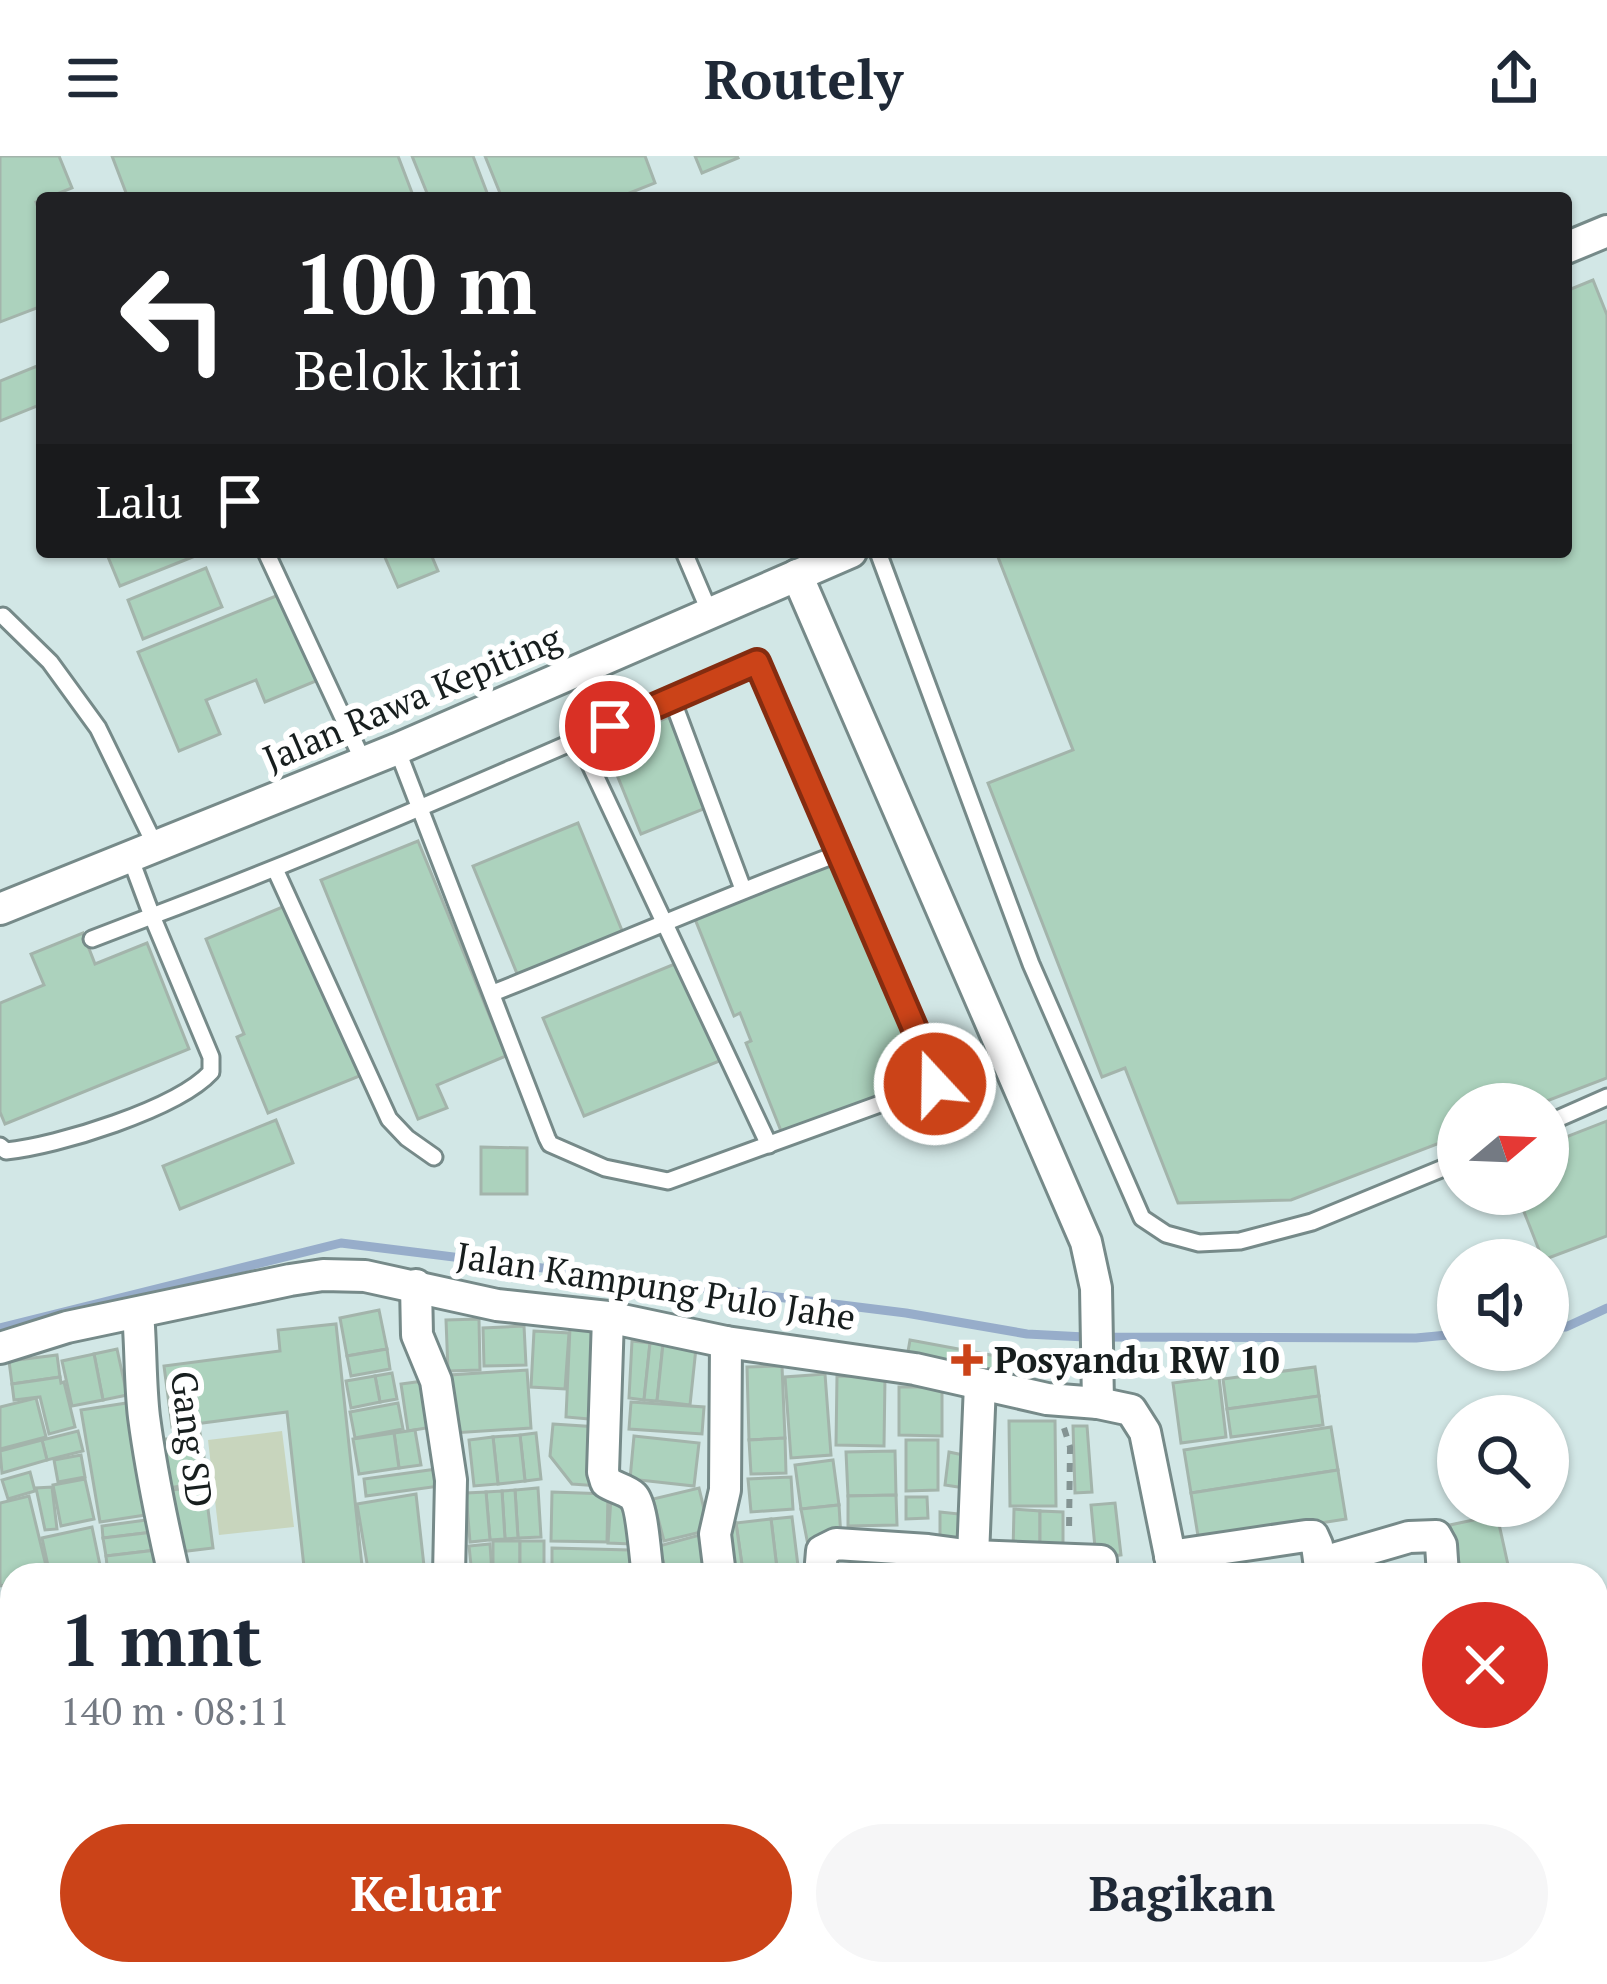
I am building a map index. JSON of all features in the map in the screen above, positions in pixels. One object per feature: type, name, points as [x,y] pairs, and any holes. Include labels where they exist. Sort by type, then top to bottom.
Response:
[{"type":"street","points":[[1572,246],[1607,231]]},
{"type":"street","name":"Jalan Rawa Kepiting","points":[[0,909],[364,763],[837,558]]},
{"type":"street","points":[[796,575],[1086,1242],[1096,1288],[1098,1392]]},
{"type":"street","name":"Jalan Kampung Pulo Jahe","points":[[0,1348],[67,1327],[290,1280],[364,1276],[497,1305],[608,1317],[726,1342],[878,1362],[1047,1400],[1098,1392],[1131,1410],[1139,1420],[1171,1563]]},
{"type":"street","points":[[416,1285],[417,1335],[436,1381],[452,1480],[449,1563]]},
{"type":"street","name":"Gang SD","points":[[138,1312],[143,1410],[172,1563]]},
{"type":"street","points":[[608,1317],[603,1472],[606,1482],[633,1496],[640,1510],[645,1563]]},
{"type":"street","points":[[719,1563],[715,1534],[725,1490],[726,1342]]},
{"type":"street","points":[[973,1556],[980,1384]]},
{"type":"street","points":[[1337,1563],[1423,1534],[1436,1536],[1442,1563]]},
{"type":"street","points":[[1185,1563],[1306,1536],[1313,1537],[1317,1545],[1319,1563]]},
{"type":"street","points":[[822,1563],[823,1551],[836,1544],[931,1563],[973,1556],[1101,1563]]},
{"type":"lane","points":[[269,558],[364,763]]},
{"type":"lane","points":[[687,558],[710,613]]},
{"type":"lane","points":[[880,558],[1031,964],[1142,1217],[1166,1234],[1199,1243],[1240,1240],[1312,1222],[1437,1171]]},
{"type":"lane","points":[[0,1145],[6,1151],[34,1148],[166,1104],[211,1072],[211,1057],[152,916],[143,852],[98,728],[50,662],[3,616]]},
{"type":"lane","points":[[92,939],[420,809],[757,662],[935,1084],[668,1181],[605,1168],[550,1144],[493,993],[420,809],[397,749]]},
{"type":"lane","points":[[672,699],[743,890]]},
{"type":"lane","points":[[578,739],[769,1145]]},
{"type":"lane","points":[[493,993],[840,854]]},
{"type":"lane","points":[[275,869],[389,1120],[434,1157]]},
{"type":"lane","points":[[1569,1114],[1607,1097]]},
{"type":"path","points":[[1047,1400],[1070,1447],[1068,1560]]},
{"type":"green space","points":[[282,1431],[294,1527],[219,1535],[208,1440]]},
{"type":"building","points":[[0,156],[59,156],[72,188],[36,192],[36,308],[0,322]]},
{"type":"building","points":[[112,156],[398,156],[412,192],[126,192]]},
{"type":"building","points":[[412,156],[473,156],[487,192],[427,192]]},
{"type":"building","points":[[485,156],[645,156],[655,183],[632,192],[500,192]]},
{"type":"building","points":[[695,156],[737,156],[738,158],[702,173]]},
{"type":"building","points":[[1593,280],[1607,315],[1607,1078],[1569,1093],[1569,1083],[1437,1083],[1437,1144],[1291,1200],[1178,1203],[1125,1068],[1102,1077],[988,783],[1073,750],[998,558],[1572,558],[1572,289]]},
{"type":"building","points":[[36,366],[36,406],[0,421],[0,381]]},
{"type":"building","points":[[108,558],[190,558],[120,586]]},
{"type":"building","points":[[385,558],[433,558],[438,571],[398,587]]},
{"type":"building","points":[[206,568],[222,607],[143,639],[128,600]]},
{"type":"building","points":[[281,594],[316,681],[265,702],[256,680],[206,700],[220,734],[179,751],[138,652]]},
{"type":"building","points":[[669,717],[706,808],[641,834],[604,743]]},
{"type":"building","points":[[578,823],[623,933],[518,976],[473,866]]},
{"type":"building","points":[[418,841],[506,1056],[437,1085],[447,1108],[418,1119],[321,880]]},
{"type":"building","points":[[836,862],[882,987],[888,985],[926,1078],[783,1136],[746,1043],[751,1041],[740,1013],[734,1016],[695,919]]},
{"type":"building","points":[[285,906],[362,1075],[268,1113],[237,1037],[244,1034],[206,939]]},
{"type":"building","points":[[83,933],[95,964],[147,943],[189,1049],[5,1124],[0,1112],[0,1003],[44,985],[31,954]]},
{"type":"building","points":[[682,961],[722,1060],[584,1116],[543,1018]]},
{"type":"building","points":[[276,1120],[293,1163],[180,1209],[163,1166]]},
{"type":"building","points":[[1607,1121],[1607,1236],[1569,1250],[1569,1239],[1535,1239],[1525,1215],[1569,1215],[1569,1136]]},
{"type":"building","points":[[481,1147],[527,1148],[527,1194],[481,1194]]},
{"type":"building","points":[[379,1310],[387,1349],[347,1356],[340,1318]]},
{"type":"building","points":[[479,1319],[480,1370],[448,1371],[446,1320]]},
{"type":"building","points":[[336,1324],[362,1563],[304,1563],[287,1412],[172,1427],[164,1366],[280,1351],[278,1330]]},
{"type":"building","points":[[524,1326],[526,1365],[484,1366],[483,1328]]},
{"type":"building","points":[[570,1328],[604,1332],[601,1420],[566,1417]]},
{"type":"building","points":[[534,1331],[569,1333],[565,1389],[531,1387]]},
{"type":"building","points":[[910,1340],[996,1356],[993,1379],[906,1363]]},
{"type":"building","points":[[632,1341],[650,1343],[644,1400],[629,1398]]},
{"type":"building","points":[[650,1343],[663,1344],[657,1401],[644,1400]]},
{"type":"building","points":[[663,1344],[696,1348],[690,1405],[657,1401]]},
{"type":"building","points":[[117,1349],[127,1395],[103,1400],[94,1354]]},
{"type":"building","points":[[387,1349],[390,1369],[351,1376],[347,1356]]},
{"type":"building","points":[[94,1354],[103,1400],[72,1406],[62,1361]]},
{"type":"building","points":[[57,1355],[60,1377],[12,1384],[9,1361]]},
{"type":"building","points":[[782,1366],[785,1438],[749,1440],[747,1367]]},
{"type":"building","points":[[1315,1367],[1319,1396],[1227,1409],[1223,1379]]},
{"type":"building","points":[[527,1370],[531,1428],[453,1433],[450,1375]]},
{"type":"building","points":[[392,1373],[397,1399],[380,1402],[375,1376]]},
{"type":"building","points":[[825,1374],[831,1455],[791,1458],[785,1377]]},
{"type":"building","points":[[375,1376],[380,1402],[351,1408],[346,1381]]},
{"type":"building","points":[[837,1376],[885,1377],[884,1446],[836,1445]]},
{"type":"building","points":[[60,1377],[75,1427],[49,1434],[40,1397],[14,1400],[12,1384]]},
{"type":"building","points":[[1219,1377],[1226,1437],[1181,1443],[1173,1383]]},
{"type":"building","points":[[431,1380],[438,1426],[408,1431],[401,1384]]},
{"type":"building","points":[[899,1387],[942,1387],[942,1436],[899,1435]]},
{"type":"building","points":[[1319,1396],[1323,1425],[1231,1437],[1227,1409]]},
{"type":"building","points":[[36,1398],[46,1437],[0,1449],[0,1407]]},
{"type":"building","points":[[133,1402],[152,1514],[100,1522],[81,1410]]},
{"type":"building","points":[[631,1402],[704,1407],[702,1434],[629,1429]]},
{"type":"building","points":[[398,1403],[403,1429],[355,1438],[350,1412]]},
{"type":"building","points":[[1009,1421],[1055,1421],[1056,1506],[1010,1506]]},
{"type":"building","points":[[553,1424],[598,1427],[599,1486],[572,1484],[550,1456]]},
{"type":"building","points":[[1073,1426],[1087,1426],[1092,1492],[1075,1493]]},
{"type":"building","points":[[1331,1427],[1338,1470],[1191,1493],[1184,1450]]},
{"type":"building","points":[[415,1430],[421,1465],[399,1468],[394,1433]]},
{"type":"building","points":[[78,1431],[83,1451],[47,1460],[42,1440]]},
{"type":"building","points":[[200,1433],[208,1481],[164,1489],[155,1441]]},
{"type":"building","points":[[394,1433],[399,1468],[359,1474],[353,1439]]},
{"type":"building","points":[[536,1433],[541,1479],[525,1481],[520,1435]]},
{"type":"building","points":[[520,1435],[525,1481],[498,1484],[493,1437]]},
{"type":"building","points":[[634,1436],[699,1443],[694,1486],[630,1479]]},
{"type":"building","points":[[493,1437],[498,1484],[474,1486],[469,1440]]},
{"type":"building","points":[[785,1438],[786,1473],[751,1474],[749,1440]]},
{"type":"building","points":[[42,1440],[47,1460],[2,1473],[0,1451]]},
{"type":"building","points":[[906,1440],[938,1440],[938,1490],[906,1491]]},
{"type":"building","points":[[895,1451],[896,1495],[848,1496],[846,1452]]},
{"type":"building","points":[[949,1452],[973,1457],[971,1489],[945,1485]]},
{"type":"building","points":[[81,1455],[85,1477],[58,1482],[54,1460]]},
{"type":"building","points":[[833,1460],[839,1505],[801,1509],[795,1465]]},
{"type":"building","points":[[444,1468],[447,1485],[366,1496],[364,1479]]},
{"type":"building","points":[[1338,1470],[1346,1519],[1199,1542],[1191,1493]]},
{"type":"building","points":[[30,1472],[35,1491],[8,1499],[2,1480]]},
{"type":"building","points":[[791,1477],[793,1509],[751,1512],[748,1479]]},
{"type":"building","points":[[85,1479],[94,1519],[61,1526],[53,1485]]},
{"type":"building","points":[[205,1486],[213,1548],[179,1552],[171,1490]]},
{"type":"building","points":[[52,1487],[57,1529],[45,1530],[36,1488]]},
{"type":"building","points":[[538,1488],[541,1537],[518,1538],[515,1490]]},
{"type":"building","points":[[699,1488],[709,1530],[664,1541],[653,1499]]},
{"type":"building","points":[[515,1490],[518,1538],[505,1539],[502,1491]]},
{"type":"building","points":[[502,1491],[505,1539],[490,1540],[486,1492]]},
{"type":"building","points":[[486,1492],[490,1540],[470,1542],[466,1493]]},
{"type":"building","points":[[552,1492],[608,1494],[607,1542],[551,1541]]},
{"type":"building","points":[[416,1494],[424,1563],[367,1563],[357,1504]]},
{"type":"building","points":[[896,1495],[897,1525],[848,1526],[848,1496]]},
{"type":"building","points":[[29,1496],[45,1563],[0,1563],[0,1503]]},
{"type":"building","points":[[906,1497],[927,1497],[928,1518],[906,1519]]},
{"type":"building","points":[[611,1498],[628,1500],[632,1544],[608,1543]]},
{"type":"building","points":[[1115,1503],[1121,1555],[1096,1558],[1091,1505]]},
{"type":"building","points":[[839,1505],[841,1538],[808,1545],[801,1509]]},
{"type":"building","points":[[1014,1509],[1040,1511],[1040,1552],[1013,1552]]},
{"type":"building","points":[[1040,1511],[1063,1512],[1063,1553],[1040,1552]]},
{"type":"building","points":[[940,1512],[969,1515],[969,1551],[940,1548]]},
{"type":"building","points":[[792,1517],[798,1563],[776,1563],[771,1519]]},
{"type":"building","points":[[161,1518],[162,1531],[103,1538],[102,1526]]},
{"type":"building","points":[[771,1519],[776,1563],[742,1563],[736,1523]]},
{"type":"building","points":[[736,1523],[742,1563],[724,1563],[721,1527]]},
{"type":"building","points":[[92,1527],[100,1563],[47,1563],[42,1538]]},
{"type":"building","points":[[1450,1527],[1500,1527],[1508,1563],[1459,1563]]},
{"type":"building","points":[[162,1531],[165,1549],[106,1556],[103,1538]]},
{"type":"building","points":[[707,1533],[715,1563],[664,1563],[659,1546]]},
{"type":"building","points":[[493,1541],[520,1541],[520,1563],[493,1563]]},
{"type":"building","points":[[520,1541],[544,1541],[544,1563],[520,1563]]},
{"type":"building","points":[[490,1544],[491,1563],[471,1563],[469,1546]]},
{"type":"building","points":[[552,1548],[630,1550],[630,1563],[552,1563]]},
{"type":"building","points":[[165,1549],[167,1563],[107,1563],[106,1556]]},
{"type":"waterway","points":[[0,1328],[341,1243],[906,1313],[1027,1334],[1437,1336]]},
{"type":"waterway","points":[[1569,1326],[1607,1308]]},
{"type":"place","name":"Posyandu RW 10","points":[[967,1360]]},
{"type":"route","points":[[610,726],[757,662],[935,1084]]}]
